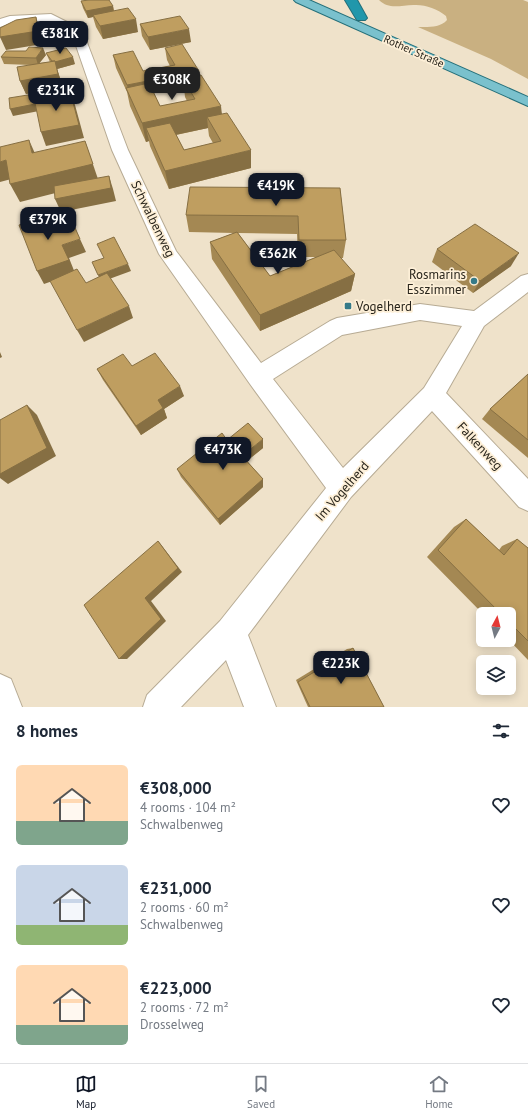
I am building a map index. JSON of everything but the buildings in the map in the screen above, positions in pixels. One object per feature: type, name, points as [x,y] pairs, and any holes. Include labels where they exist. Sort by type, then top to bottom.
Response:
[{"type":"highway","points":[[351,0],[361,18]]},
{"type":"main road","name":"Rother Straße","points":[[300,0],[528,102]]},
{"type":"main road","name":"Rother Straße","points":[[323,0],[361,18],[528,90]]},
{"type":"street","name":"Schwalbenweg","points":[[0,23],[10,20],[51,18],[77,32],[120,150],[168,254],[342,488]]},
{"type":"street","name":"Im Vogelherd","points":[[159,707],[230,632],[342,488],[432,395],[477,320],[528,281]]},
{"type":"street","points":[[258,377],[337,327],[420,312],[477,320]]},
{"type":"street","name":"Falkenweg","points":[[432,395],[528,498]]},
{"type":"street","points":[[230,632],[260,707]]},
{"type":"street","points":[[0,690],[6,707]]},
{"type":"shaded area","points":[[379,0],[523,0],[528,2],[528,79],[491,59],[418,27],[434,26],[444,23],[447,20],[446,16],[439,11],[420,5],[392,6]]},
{"type":"place","name":"Rosmarins Esszimmer","points":[[474,281]]},
{"type":"place","name":"Vogelherd","points":[[348,306]]}]
